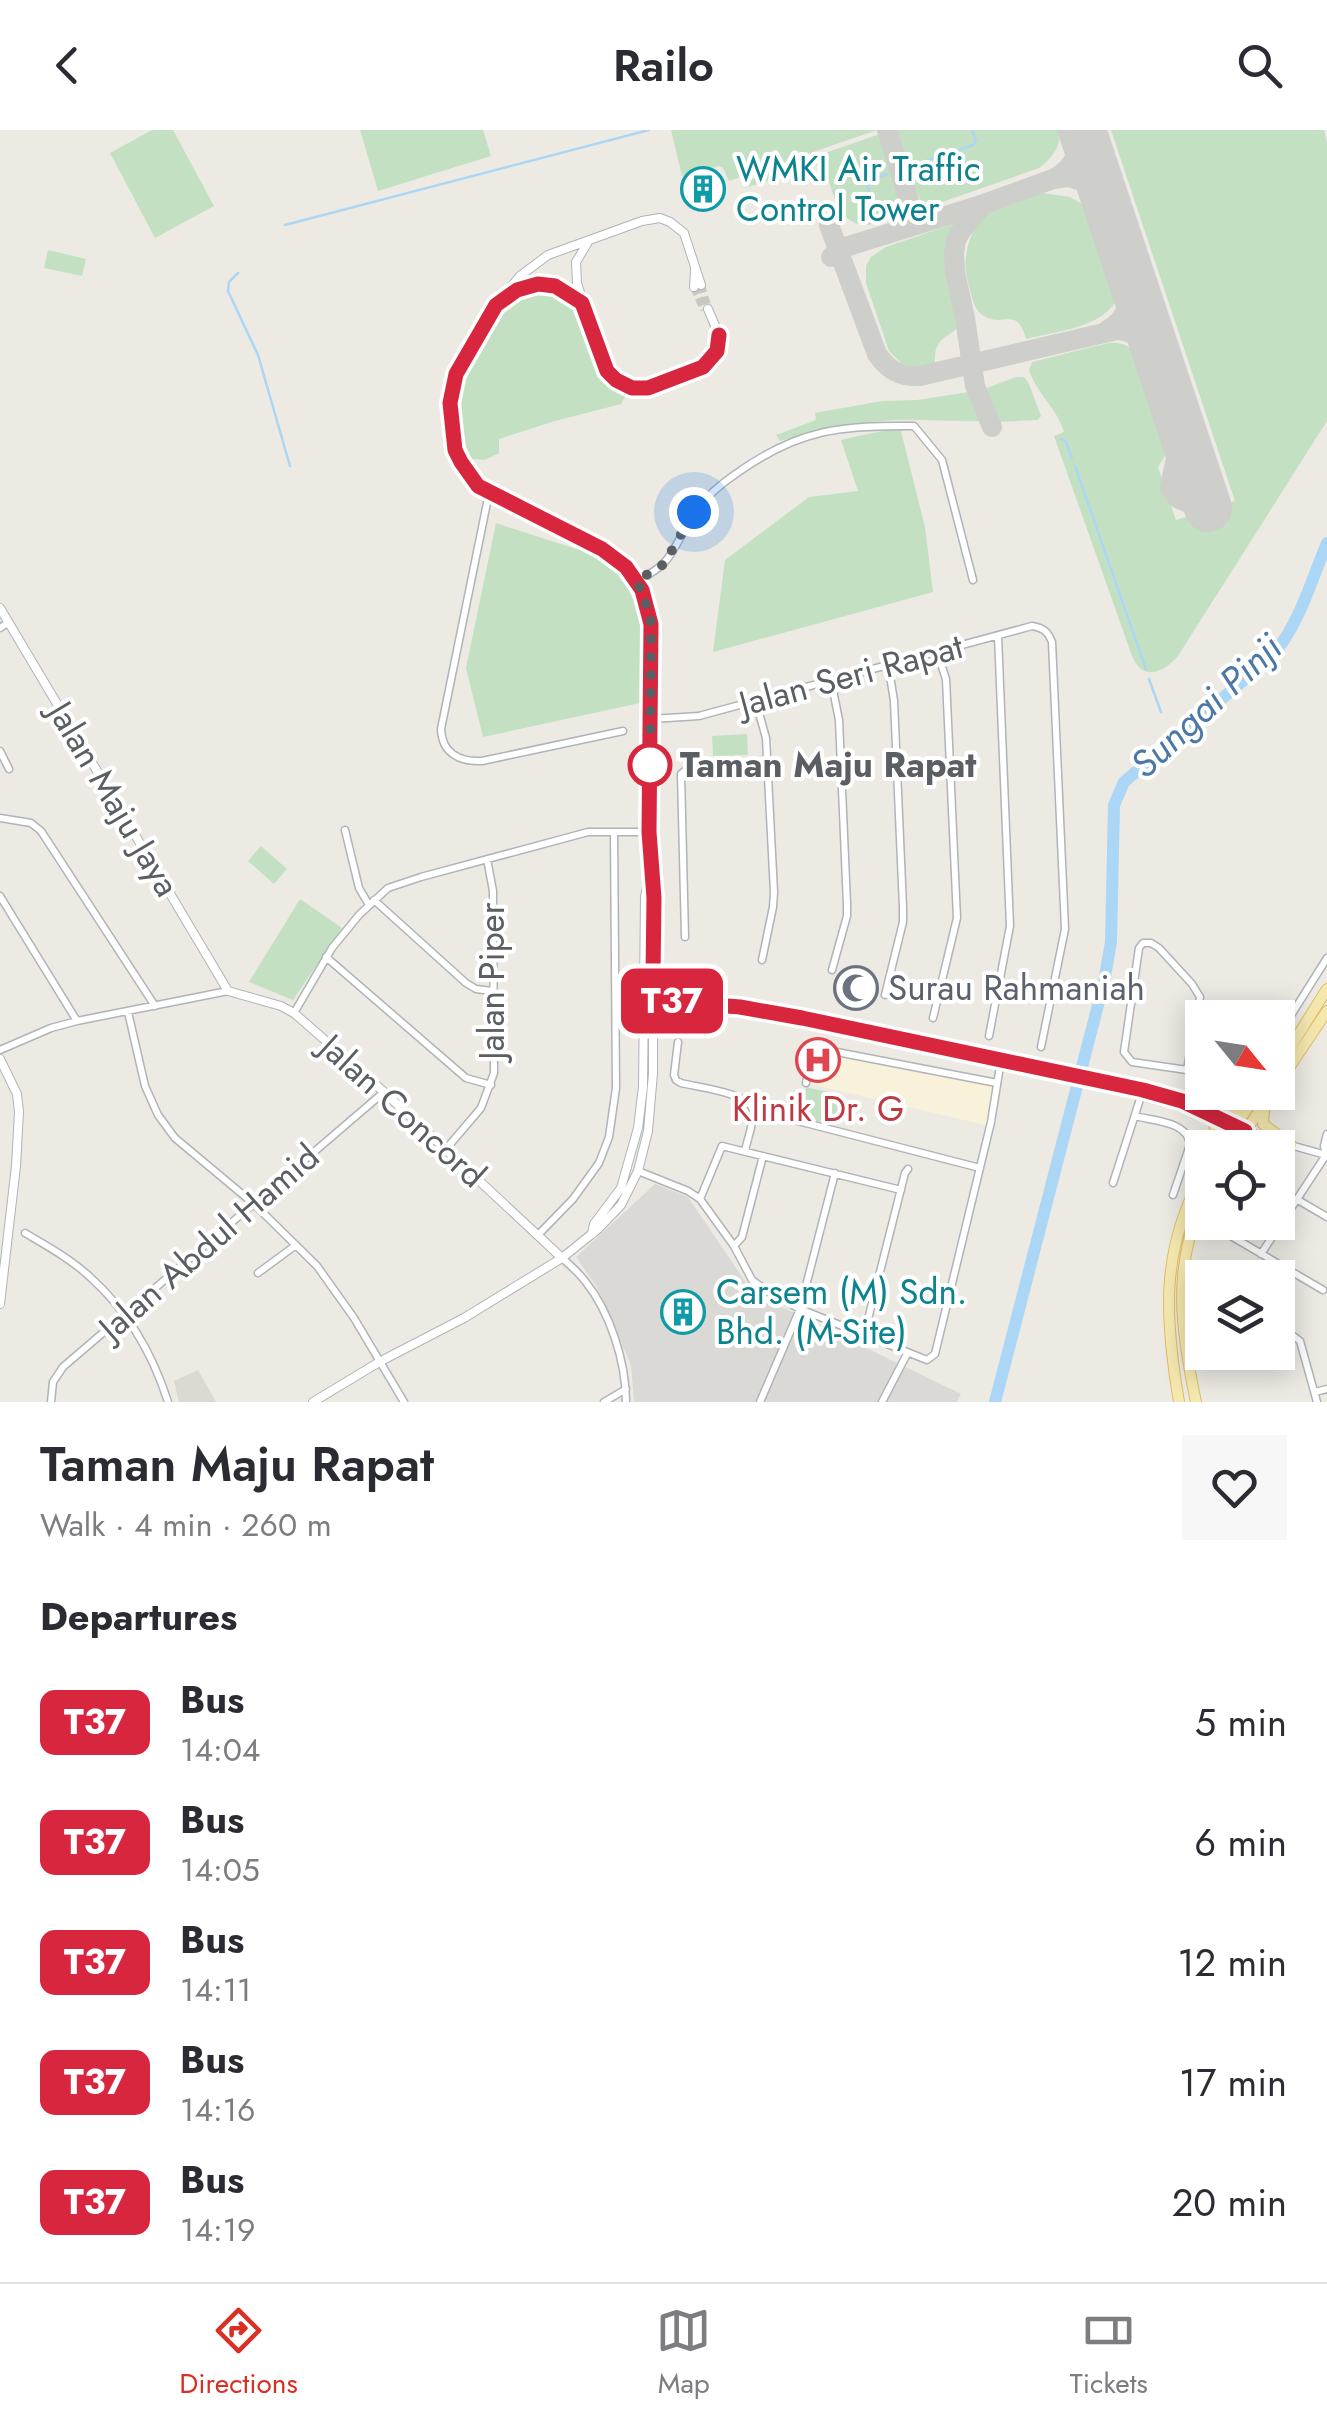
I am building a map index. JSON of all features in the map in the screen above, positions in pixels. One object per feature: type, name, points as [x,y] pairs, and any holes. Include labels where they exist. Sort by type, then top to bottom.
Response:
[{"type":"main road","points":[[1295,1040],[1327,989]]},
{"type":"main road","points":[[1295,1059],[1327,1012]]},
{"type":"main road","points":[[1216,1130],[1215,1119],[1238,1110]]},
{"type":"main road","points":[[1237,1129],[1248,1110]]},
{"type":"main road","points":[[1237,1129],[1253,1110]]},
{"type":"main road","points":[[1179,1402],[1167,1309],[1170,1276],[1185,1212]]},
{"type":"main road","points":[[1189,1240],[1182,1274],[1182,1332],[1196,1402]]},
{"type":"street","points":[[313,1402],[562,1258],[620,1205],[638,1171],[648,1132],[653,1033],[649,612],[637,581],[602,549],[478,486],[455,450],[450,403],[456,374],[496,305],[508,288],[548,255],[660,218],[684,233],[696,266],[698,286]]},
{"type":"street","points":[[588,242],[575,268],[582,303],[607,371],[616,380],[632,388],[648,388],[708,363],[719,343],[708,312]]},
{"type":"street","points":[[496,305],[517,290],[544,284],[564,290],[582,303]]},
{"type":"street","points":[[637,581],[664,564],[709,494],[754,460],[802,437],[860,426],[914,426],[942,460],[973,580]]},
{"type":"street","points":[[488,493],[441,729],[447,750],[469,762],[482,761],[623,731]]},
{"type":"street","name":"Jalan Maju Jaya","points":[[0,608],[4,625],[228,991]]},
{"type":"street","name":"Jalan Seri Rapat","points":[[650,719],[699,716],[1032,626],[1048,633],[1052,642],[1065,930],[1040,1048]]},
{"type":"street","points":[[989,1036],[1010,926],[998,636]]},
{"type":"street","points":[[934,1018],[956,918],[946,679],[937,652]]},
{"type":"street","points":[[885,995],[903,922],[894,701],[886,666]]},
{"type":"street","points":[[831,680],[839,720],[847,904],[832,970]]},
{"type":"street","points":[[756,702],[766,738],[774,900],[762,960]]},
{"type":"street","points":[[0,750],[9,769]]},
{"type":"street","points":[[685,937],[681,774],[688,768],[767,762]]},
{"type":"street","points":[[0,818],[31,823],[41,830],[154,1006]]},
{"type":"street","points":[[344,830],[359,888],[371,903],[466,984],[492,990]]},
{"type":"street","points":[[294,1012],[326,957],[388,888],[588,832],[649,832]]},
{"type":"street","points":[[538,1235],[573,1199],[599,1163],[608,1137],[616,1088],[614,832]]},
{"type":"street","name":"Jalan Piper","points":[[446,1150],[474,1118],[491,1085],[495,1059],[493,891],[487,859]]},
{"type":"street","points":[[622,1188],[641,1101],[644,897],[650,873]]},
{"type":"street","points":[[0,896],[77,1021]]},
{"type":"street","points":[[643,1060],[652,1002],[647,989],[644,926]]},
{"type":"street","points":[[1152,942],[1159,948],[1200,997],[1187,1070],[1126,1058],[1126,1035],[1139,948],[1143,943],[1152,942]]},
{"type":"street","points":[[326,957],[466,1078],[491,1085]]},
{"type":"street","points":[[1295,1009],[1327,958]]},
{"type":"street","points":[[653,974],[660,995],[676,1002]]},
{"type":"street","points":[[0,1050],[77,1021],[228,991]]},
{"type":"street","name":"Jalan Concord","points":[[228,991],[294,1012],[562,1258]]},
{"type":"street","points":[[652,1002],[740,1007],[786,1015],[1110,1085],[1240,1130]]},
{"type":"street","points":[[652,1002],[738,1011],[1001,1062]]},
{"type":"street","points":[[653,1033],[664,1017],[691,1007]]},
{"type":"street","points":[[128,1012],[145,1086],[158,1114],[175,1138],[254,1204],[317,1266],[404,1402]]},
{"type":"street","points":[[678,1042],[676,1080],[739,1096],[750,1104],[753,1114],[744,1151]]},
{"type":"street","points":[[806,1082],[816,1048],[997,1083]]},
{"type":"street","points":[[0,1059],[17,1094],[18,1112],[16,1166],[0,1304]]},
{"type":"street","points":[[632,1152],[638,1171],[688,1190],[700,1200],[734,1246],[752,1280],[767,1292],[927,1360],[935,1354],[1001,1062]]},
{"type":"street","name":"Jalan Abdul Hamid","points":[[51,1402],[53,1382],[62,1367],[384,1092]]},
{"type":"street","points":[[1113,1183],[1142,1093]]},
{"type":"street","points":[[1135,1116],[1186,1130],[1190,1137],[1172,1195]]},
{"type":"street","points":[[794,1120],[980,1168]]},
{"type":"street","points":[[1327,1134],[1327,1155]]},
{"type":"street","points":[[700,1200],[719,1149],[726,1146],[900,1190]]},
{"type":"street","points":[[1295,1147],[1327,1155]]},
{"type":"street","points":[[1261,1254],[1327,1155]]},
{"type":"street","points":[[734,1246],[742,1237],[763,1156]]},
{"type":"street","points":[[864,1336],[908,1169]]},
{"type":"street","points":[[592,1234],[594,1224],[629,1176],[638,1171]]},
{"type":"street","points":[[760,1402],[800,1308],[835,1174]]},
{"type":"street","points":[[1298,1200],[1327,1217]]},
{"type":"street","points":[[25,1232],[90,1277],[123,1316],[158,1369],[168,1402]]},
{"type":"street","points":[[1237,1240],[1323,1290]]},
{"type":"street","points":[[258,1273],[296,1245]]},
{"type":"street","points":[[562,1258],[585,1280],[601,1308],[621,1363],[626,1402]]},
{"type":"street","points":[[1295,1337],[1300,1341],[1317,1402]]},
{"type":"street","points":[[882,1402],[907,1354]]},
{"type":"street","points":[[604,1402],[626,1389]]},
{"type":"street","points":[[1315,1392],[1327,1389]]},
{"type":"shaded area","points":[[814,1046],[1002,1088],[990,1126],[806,1083]]},
{"type":"shaded area","points":[[655,1184],[688,1197],[753,1293],[961,1394],[957,1402],[634,1402],[631,1365],[597,1287],[576,1257]]},
{"type":"shaded area","points":[[198,1370],[216,1402],[179,1402],[174,1381]]},
{"type":"green space","points":[[152,130],[173,130],[214,206],[155,238],[110,153]]},
{"type":"green space","points":[[360,130],[483,130],[491,156],[378,191]]},
{"type":"green space","points":[[671,130],[877,130],[729,181],[719,166],[682,176]]},
{"type":"green space","points":[[895,130],[1059,130],[1060,136],[1055,151],[1039,168],[928,207],[918,196]]},
{"type":"green space","points":[[1111,130],[1324,130],[1327,143],[1327,421],[1178,656],[1154,672],[1142,669],[1132,656],[1054,436],[1064,432],[1029,370],[1032,362],[1108,343],[1134,350],[1166,454],[1158,467],[1176,520],[1235,501]]},
{"type":"green space","points":[[883,133],[906,204],[903,213],[873,224],[851,221],[833,195],[823,163],[745,188],[761,175]]},
{"type":"green space","points":[[1043,193],[1070,197],[1084,205],[1116,301],[1088,323],[1026,339],[1014,320],[991,319],[977,310],[966,273],[966,253],[983,218],[1009,203]]},
{"type":"green space","points":[[956,223],[947,260],[962,320],[940,342],[935,364],[919,368],[902,364],[889,351],[866,283],[866,266],[871,257],[886,247]]},
{"type":"green space","points":[[48,250],[86,259],[82,276],[44,268]]},
{"type":"green space","points":[[551,289],[568,297],[580,310],[599,364],[609,383],[625,397],[621,404],[499,439],[499,453],[485,460],[470,459],[460,413],[469,368],[487,335],[510,306],[535,290]]},
{"type":"green space","points":[[1024,377],[1029,384],[1041,416],[1038,420],[997,422],[981,390]]},
{"type":"green space","points":[[969,392],[984,421],[881,421],[780,441],[776,435],[816,420],[815,413]]},
{"type":"green space","points":[[900,427],[925,527],[933,592],[713,652],[725,560],[809,497],[858,491],[841,440]]},
{"type":"green space","points":[[496,523],[601,557],[623,578],[642,619],[640,703],[483,737],[466,668]]},
{"type":"green space","points":[[747,734],[748,755],[713,756],[712,736]]},
{"type":"green space","points":[[261,846],[287,869],[274,884],[248,861]]},
{"type":"green space","points":[[300,899],[342,928],[293,1000],[249,982]]},
{"type":"green space","points":[[806,1087],[842,1095],[834,1125],[811,1120],[812,1113],[794,1109],[798,1093],[805,1094]]},
{"type":"waterway","points":[[285,225],[649,130]]},
{"type":"waterway","points":[[917,164],[973,145],[976,140],[972,130]]},
{"type":"waterway","points":[[878,219],[867,181],[887,174]]},
{"type":"waterway","points":[[238,273],[229,282],[228,291],[258,355],[290,466]]},
{"type":"waterway","points":[[1061,439],[1072,459]]},
{"type":"waterway","points":[[1075,466],[1146,669]]},
{"type":"waterway","name":"Sungai Pinji","points":[[995,1402],[1104,982],[1111,942],[1114,805],[1124,782],[1281,645],[1297,617],[1327,543]]},
{"type":"waterway","points":[[1149,679],[1161,712]]},
{"type":"taxiway","points":[[887,130],[912,211],[927,221]]},
{"type":"taxiway","points":[[1055,178],[1075,158],[1078,130]]},
{"type":"taxiway","points":[[831,257],[842,248],[1053,179],[1068,177],[1085,182],[1105,202]]},
{"type":"taxiway","points":[[983,205],[961,231],[954,253],[975,386],[992,427]]},
{"type":"taxiway","points":[[829,225],[877,354],[901,374],[920,376],[1117,330],[1141,338],[1157,358]]},
{"type":"taxiway","points":[[1106,331],[1120,320],[1128,306],[1129,273]]},
{"type":"taxiway","points":[[1177,415],[1213,482],[1207,499],[1193,505],[1177,498],[1170,487],[1177,453],[1177,415]]},
{"type":"runway","points":[[1082,130],[1208,508]]},
{"type":"tunnel","points":[[701,285],[708,309]]},
{"type":"tunnel","points":[[694,287],[704,310]]},
{"type":"bus line","name":"T37","points":[[719,335],[717,351],[703,367],[648,388],[632,388],[607,371],[582,303],[555,286],[538,284],[517,290],[496,305],[456,374],[450,403],[455,450],[478,486],[602,549],[626,567],[642,590],[651,624],[649,832],[656,990],[676,1002],[740,1007],[802,1018],[1143,1090],[1182,1101],[1243,1130]]},
{"type":"place","name":"WMKI Air Traffic Control Tower","points":[[703,189]]},
{"type":"place","name":"Taman Maju Rapat","points":[[650,765]]},
{"type":"place","name":"Surau Rahmaniah","points":[[856,988]]},
{"type":"place","name":"Klinik Dr. G","points":[[818,1060]]},
{"type":"place","name":"Carsem (M) Sdn. Bhd. (M-Site)","points":[[683,1312]]},
{"type":"route","points":[[650,765],[651,624],[637,581],[664,564],[694,512]]}]
